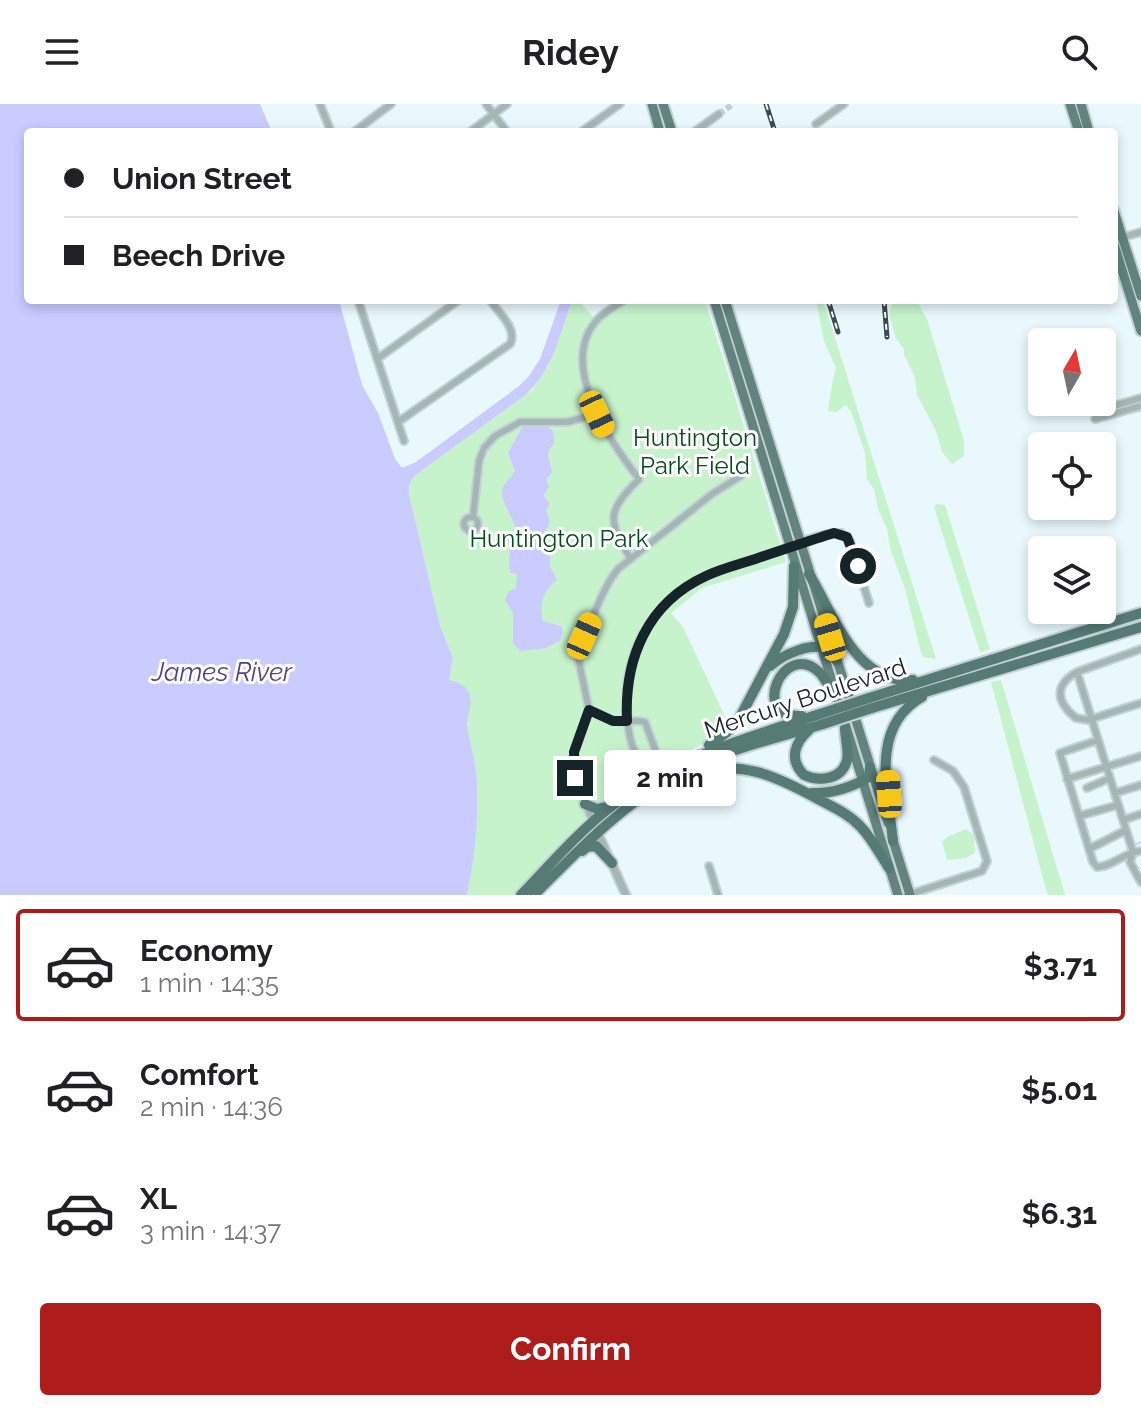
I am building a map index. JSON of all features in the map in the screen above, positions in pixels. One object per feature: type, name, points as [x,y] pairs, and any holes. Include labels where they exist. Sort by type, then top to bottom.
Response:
[{"type":"highway","points":[[689,759],[735,724],[766,670],[791,615],[795,593],[794,566]]},
{"type":"highway","points":[[809,574],[847,639],[870,668],[895,680],[912,680],[928,685],[943,680]]},
{"type":"highway","name":"Mercury Boulevard","points":[[943,680],[1026,648],[1141,613]]},
{"type":"highway","name":"Mercury Boulevard","points":[[943,680],[1141,629]]},
{"type":"highway","points":[[766,670],[783,657],[819,646],[829,649],[837,661]]},
{"type":"highway","points":[[819,721],[794,716],[781,709],[774,694],[778,678],[793,667],[810,667],[822,675],[834,694]]},
{"type":"highway","points":[[893,841],[886,759],[888,736],[904,710],[928,685],[943,680]]},
{"type":"highway","name":"Mercury Boulevard","points":[[521,895],[595,827],[671,778],[718,756],[928,685]]},
{"type":"highway","points":[[819,721],[800,738],[794,756],[800,771],[809,778],[836,775],[846,764],[845,728]]},
{"type":"highway","name":"Mercury Boulevard","points":[[534,895],[567,862],[612,805],[647,782],[724,744],[819,721]]},
{"type":"highway","points":[[806,793],[823,793],[862,782],[869,777],[870,767]]},
{"type":"highway","points":[[671,778],[707,769],[740,768],[767,773],[855,821],[869,836],[889,868]]},
{"type":"highway","points":[[585,804],[597,809],[612,805]]},
{"type":"highway","points":[[567,862],[593,846],[612,863]]},
{"type":"main road","points":[[652,104],[659,128]]},
{"type":"main road","points":[[663,104],[671,128]]},
{"type":"main road","points":[[1070,104],[1078,128]]},
{"type":"main road","points":[[1081,104],[1088,128]]},
{"type":"main road","points":[[1118,243],[1141,296]]},
{"type":"main road","points":[[1118,245],[1141,331]]},
{"type":"main road","points":[[721,304],[773,476],[794,566],[898,895]]},
{"type":"main road","points":[[773,476],[800,544],[909,895]]},
{"type":"street","points":[[320,104],[329,128]]},
{"type":"street","points":[[359,128],[391,104]]},
{"type":"street","points":[[486,104],[504,128]]},
{"type":"street","points":[[475,128],[507,104]]},
{"type":"street","points":[[587,128],[620,104]]},
{"type":"street","points":[[816,124],[844,104]]},
{"type":"street","points":[[700,128],[719,114]]},
{"type":"street","points":[[1118,241],[1141,232]]},
{"type":"street","points":[[359,304],[404,441]]},
{"type":"street","points":[[377,359],[453,304]]},
{"type":"street","points":[[398,422],[510,344],[512,331],[493,304]]},
{"type":"street","points":[[619,304],[598,319],[584,350],[585,378],[606,433],[639,479],[619,500],[613,514],[615,533],[630,558]]},
{"type":"street","points":[[1141,398],[1094,416],[1141,406]]},
{"type":"street","points":[[473,517],[478,466],[482,452],[491,439],[505,428],[525,421],[567,422],[597,414]]},
{"type":"street","points":[[626,895],[575,778],[572,763],[589,710],[576,647],[610,580],[630,558],[741,476]]},
{"type":"street","points":[[589,710],[613,721],[627,721],[642,721],[648,726],[655,755],[649,762],[636,755],[627,721],[627,684],[632,660],[644,632],[660,610],[678,593],[704,577],[834,533],[847,537],[869,603]]},
{"type":"street","points":[[1141,649],[1077,672],[1063,681],[1061,696],[1069,712],[1076,718],[1091,718],[1141,703]]},
{"type":"street","points":[[1077,672],[1133,852],[1130,862],[1141,882]]},
{"type":"street","points":[[1098,740],[1060,753],[1093,862],[1100,868],[1141,851]]},
{"type":"street","points":[[1067,779],[1141,756]]},
{"type":"street","points":[[909,895],[973,874],[987,865],[964,787],[953,771],[934,760]]},
{"type":"street","points":[[1087,788],[1110,778]]},
{"type":"street","points":[[1115,793],[1141,785]]},
{"type":"street","points":[[1079,816],[1118,805]]},
{"type":"street","points":[[1123,820],[1141,814]]},
{"type":"street","points":[[1089,849],[1126,830]]},
{"type":"street","points":[[709,866],[718,895]]},
{"type":"green space","name":"Huntington Park","points":[[571,304],[582,304],[594,318],[613,304],[706,304],[786,562],[702,588],[671,613],[683,627],[729,725],[628,785],[601,805],[514,895],[467,895],[477,802],[475,766],[467,729],[469,693],[459,684],[449,681],[453,658],[440,626],[409,494],[410,486],[421,470],[532,390],[549,365]]},
{"type":"green space","points":[[817,304],[824,304],[936,659],[923,657],[921,653],[887,529],[874,489],[867,479],[865,453],[851,411],[845,405],[837,412],[828,411],[836,368],[824,341]]},
{"type":"green space","points":[[892,304],[918,304],[927,319],[964,441],[964,456],[952,464],[942,452],[936,431],[917,395],[915,378],[904,349],[896,339],[889,314]]},
{"type":"green space","points":[[937,504],[945,505],[990,649],[980,652],[934,507]]},
{"type":"green space","points":[[1001,680],[1065,895],[1048,895],[1045,886],[991,682]]},
{"type":"green space","points":[[966,829],[974,835],[975,853],[966,858],[947,860],[942,842]]},
{"type":"water","name":"James River","points":[[0,104],[260,104],[270,128],[24,128],[24,304],[340,304],[362,385],[402,468],[416,462],[519,386],[540,359],[560,304],[571,304],[549,364],[534,386],[418,473],[409,488],[440,626],[453,658],[449,680],[463,685],[470,697],[467,723],[475,766],[477,818],[467,895],[0,895]]},
{"type":"water","points":[[527,424],[548,427],[553,431],[554,444],[548,454],[552,472],[546,480],[549,487],[543,495],[550,504],[546,511],[549,525],[540,541],[550,557],[550,567],[557,580],[545,593],[542,609],[543,621],[561,626],[563,632],[560,641],[546,648],[521,651],[513,644],[513,613],[505,600],[508,592],[516,588],[517,574],[511,573],[506,539],[516,530],[502,492],[515,471],[508,453]]},
{"type":"waterway","points":[[1127,786],[1141,781]]},
{"type":"waterway","points":[[1137,844],[1141,842]]},
{"type":"tunnel","points":[[719,114],[733,104]]},
{"type":"railway","points":[[766,104],[774,128]]},
{"type":"railway","points":[[829,304],[838,332]]},
{"type":"railway","points":[[884,304],[887,337]]},
{"type":"route","points":[[575,778],[572,763],[574,752],[589,710],[599,712],[609,720],[627,721],[628,677],[638,642],[660,610],[690,584],[718,571],[834,533],[841,533],[850,541],[858,566]]},
{"type":"park label","name":"Huntington Park Field","points":[[695,451]]}]
